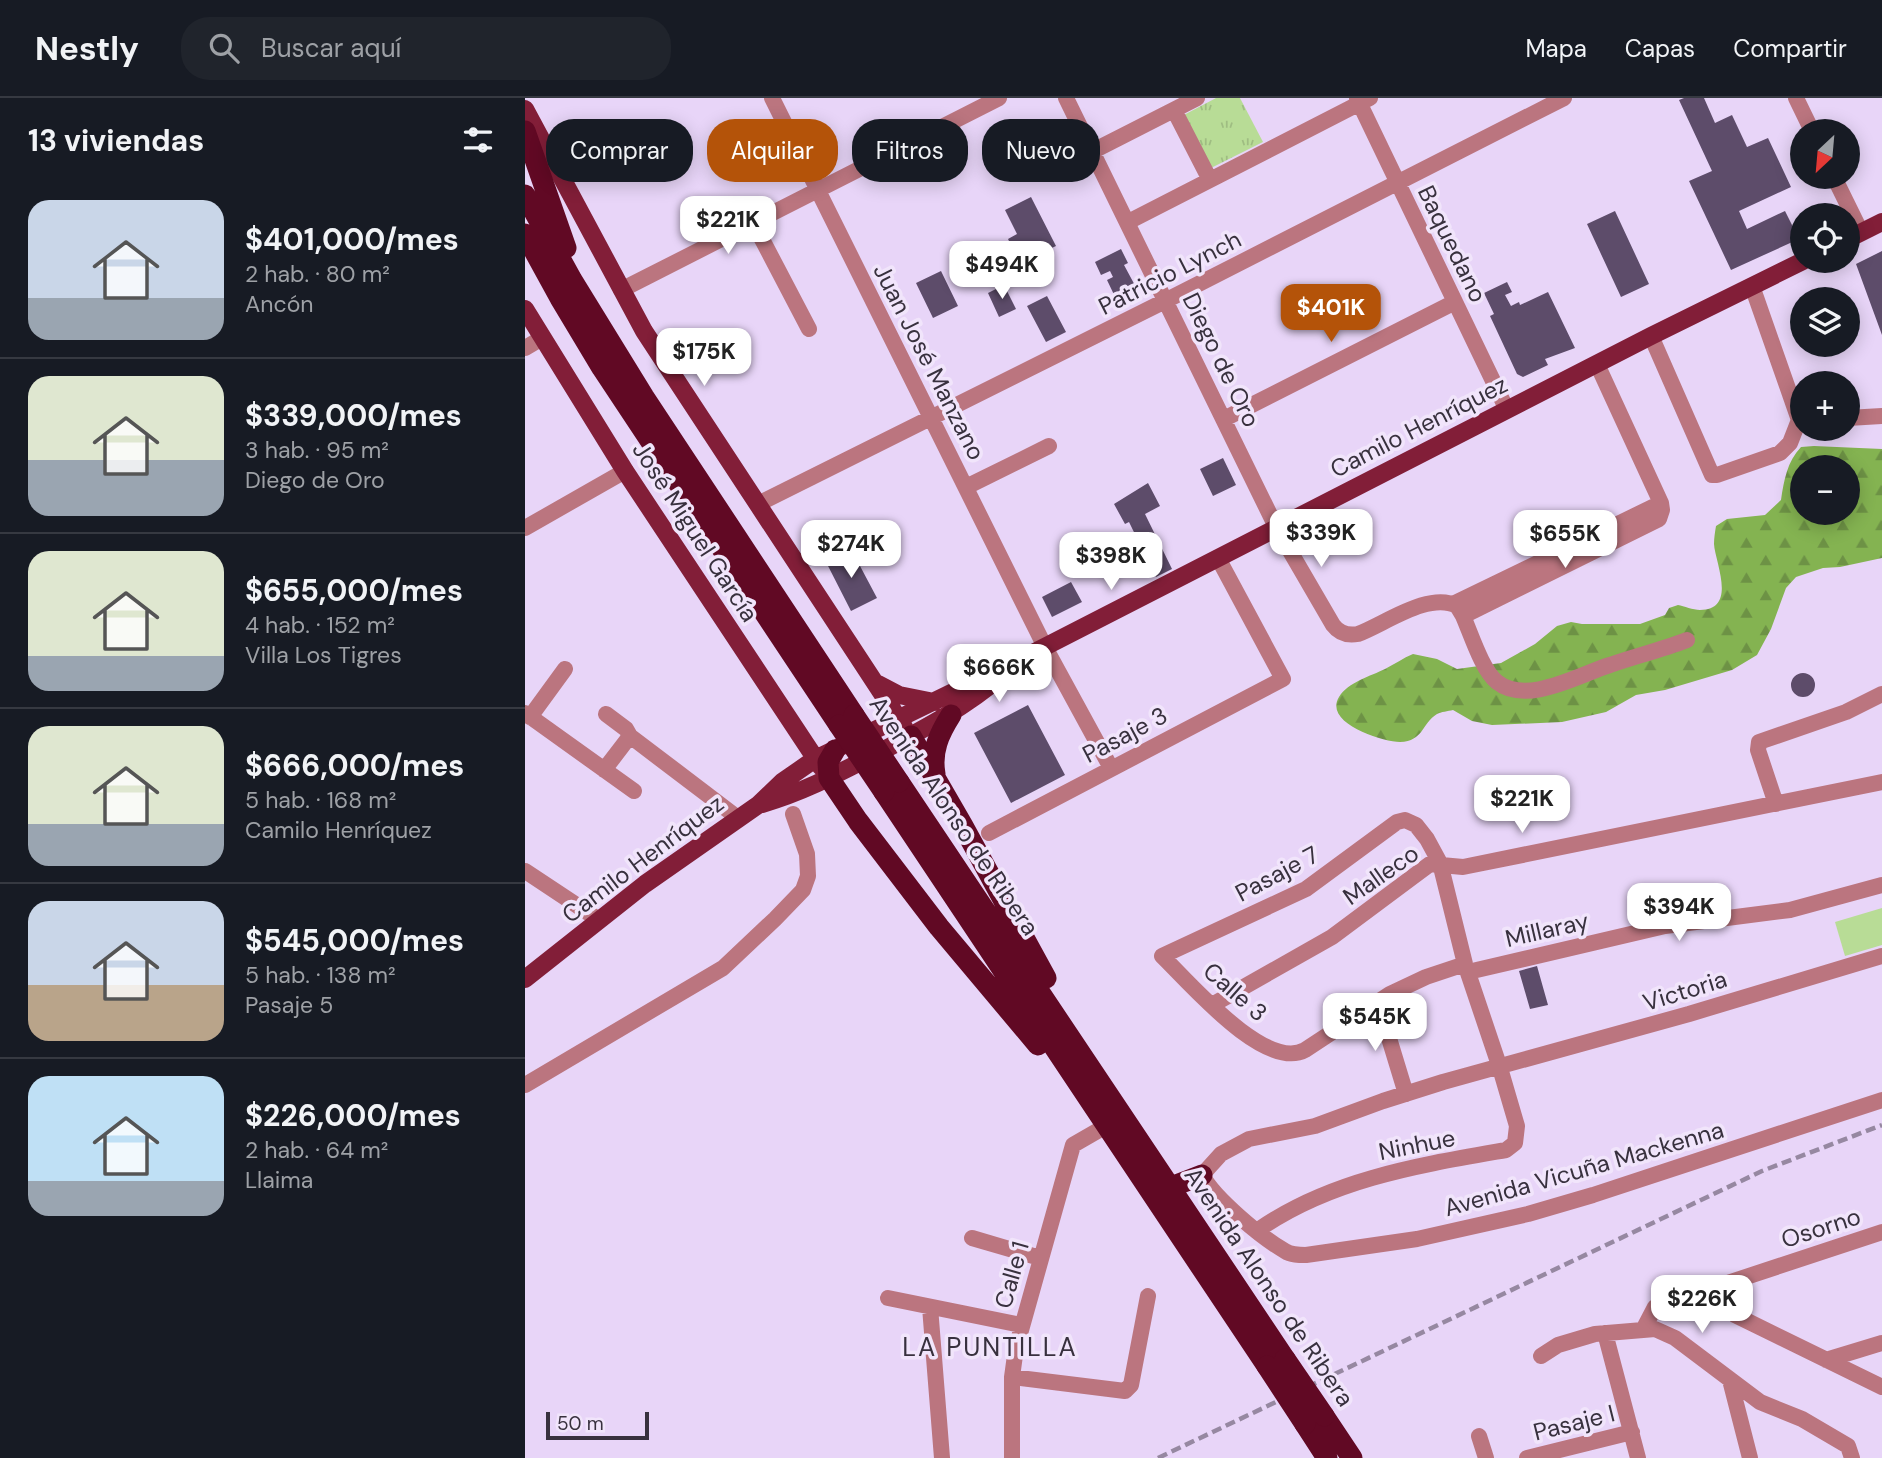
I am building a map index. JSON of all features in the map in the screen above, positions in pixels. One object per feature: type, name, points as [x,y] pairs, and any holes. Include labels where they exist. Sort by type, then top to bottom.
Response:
[{"type":"highway","points":[[525,131],[591,312]]},
{"type":"highway","name":"Avenida Alonso de Ribera","points":[[525,195],[591,312],[847,720]]},
{"type":"highway","name":"Avenida Alonso de Ribera","points":[[525,234],[602,368],[892,787],[1106,1088],[1171,1187],[1314,1420],[1352,1458]]},
{"type":"highway","points":[[936,779],[935,748],[941,730],[942,708]]},
{"type":"highway","points":[[900,734],[936,779],[1106,1088]]},
{"type":"highway","points":[[835,750],[828,762],[829,778],[900,878],[1102,1119]]},
{"type":"highway","name":"Avenida Alonso de Ribera","points":[[892,787],[1102,1119],[1276,1362]]},
{"type":"highway","points":[[1171,1187],[1202,1175]]},
{"type":"highway","name":"Avenida Alonso de Ribera","points":[[1314,1420],[1327,1458]]},
{"type":"main road","points":[[525,109],[621,290],[661,358],[876,683],[900,734]]},
{"type":"main road","points":[[1860,233],[1882,222]]},
{"type":"main road","name":"Camilo Henríquez","points":[[758,805],[802,791],[829,778],[942,708],[983,692],[1021,659],[1790,267]]},
{"type":"main road","name":"José Miguel García","points":[[525,309],[625,471],[829,778]]},
{"type":"main road","points":[[876,683],[899,695],[942,708]]},
{"type":"main road","name":"Camilo Henríquez","points":[[525,979],[669,866],[758,805],[782,782],[815,760],[835,750],[900,734]]},
{"type":"street","name":"Juan José Manzano","points":[[772,98],[1045,647],[1111,768]]},
{"type":"street","points":[[621,290],[999,98]]},
{"type":"street","name":"Diego de Oro","points":[[1066,98],[1077,119]]},
{"type":"street","points":[[1100,147],[1197,98]]},
{"type":"street","name":"Patricio Lynch","points":[[758,504],[1564,98]]},
{"type":"street","points":[[1796,98],[1806,119]]},
{"type":"street","points":[[1128,222],[1362,100]]},
{"type":"street","name":"Baquedano","points":[[1362,100],[1398,183],[1507,410]]},
{"type":"street","points":[[1174,110],[1210,180]]},
{"type":"street","name":"Diego de Oro","points":[[1100,165],[1276,527],[1333,625],[1344,634],[1353,635],[1418,607],[1441,602],[1458,610]]},
{"type":"street","points":[[753,222],[809,330]]},
{"type":"street","points":[[1752,286],[1790,390]]},
{"type":"street","points":[[1224,419],[1455,302]]},
{"type":"street","points":[[1651,336],[1712,474],[1717,475],[1780,453],[1791,441]]},
{"type":"street","points":[[525,348],[542,338]]},
{"type":"street","points":[[1597,364],[1661,503],[1661,514],[1655,522],[1458,610],[1489,673],[1510,690],[1529,690],[1569,683],[1599,668],[1687,640]]},
{"type":"street","points":[[1860,417],[1882,416]]},
{"type":"street","points":[[966,487],[1049,446]]},
{"type":"street","points":[[525,528],[625,471]]},
{"type":"street","name":"Pasaje 3","points":[[989,833],[1283,679],[1218,558]]},
{"type":"street","points":[[565,669],[528,715],[634,792]]},
{"type":"street","points":[[1776,804],[1758,750],[1759,743],[1839,715],[1882,694]]},
{"type":"street","points":[[606,714],[626,729],[630,736],[738,818]]},
{"type":"street","points":[[604,770],[630,736]]},
{"type":"street","name":"Malleco","points":[[1212,1004],[1332,937],[1430,864],[1463,867],[1882,782]]},
{"type":"street","points":[[525,1085],[723,968],[775,919],[803,890],[808,876],[805,846],[793,814]]},
{"type":"street","name":"Pasaje 7","points":[[1162,956],[1306,889],[1397,822],[1405,820],[1416,825],[1440,863]]},
{"type":"street","points":[[1440,863],[1467,968],[1500,1068]]},
{"type":"street","points":[[525,871],[599,920]]},
{"type":"street","name":"Millaray","points":[[1283,1053],[1294,1054],[1305,1050],[1402,988],[1467,968],[1665,926],[1790,910],[1882,885]]},
{"type":"street","name":"Calle 3","points":[[1162,956],[1233,1025],[1252,1039],[1283,1053]]},
{"type":"street","name":"Victoria","points":[[1202,1175],[1214,1159],[1243,1142],[1315,1126],[1406,1094],[1882,956]]},
{"type":"street","points":[[1378,1002],[1406,1094]]},
{"type":"street","name":"Ninhue","points":[[1258,1230],[1295,1208],[1357,1182],[1401,1169],[1510,1148],[1515,1143],[1518,1132],[1500,1068]]},
{"type":"street","name":"Avenida Vicuña Mackenna","points":[[1258,1230],[1292,1254],[1306,1255],[1417,1239],[1528,1214],[1593,1195],[1882,1100]]},
{"type":"street","name":"Calle 1","points":[[1012,1458],[1012,1377],[1021,1325],[1073,1145],[1102,1119]]},
{"type":"street","points":[[1202,1175],[1212,1192],[1258,1230]]},
{"type":"street","name":"Osorno","points":[[1644,1328],[1655,1307],[1882,1232]]},
{"type":"street","points":[[972,1238],[1041,1258]]},
{"type":"street","points":[[1710,1287],[1719,1301],[1735,1315],[1882,1387]]},
{"type":"street","points":[[1012,1377],[1125,1391],[1131,1385],[1148,1296]]},
{"type":"street","points":[[888,1298],[1021,1325]]},
{"type":"street","points":[[930,1307],[942,1458]]},
{"type":"street","points":[[1541,1356],[1558,1345],[1575,1339],[1605,1332],[1655,1329],[1675,1338],[1760,1402],[1802,1419],[1848,1446],[1852,1458]]},
{"type":"street","points":[[1605,1332],[1639,1458]]},
{"type":"street","points":[[1826,1360],[1882,1343]]},
{"type":"street","points":[[1729,1378],[1750,1458]]},
{"type":"street","name":"Pasaje I","points":[[1527,1458],[1632,1432]]},
{"type":"street","points":[[1479,1436],[1486,1458]]},
{"type":"green space","points":[[1216,98],[1240,98],[1263,142],[1209,169],[1182,116]]},
{"type":"green space","points":[[1814,446],[1882,449],[1882,558],[1823,568],[1796,577],[1786,588],[1771,629],[1757,655],[1732,670],[1665,690],[1636,695],[1606,712],[1562,722],[1492,725],[1472,721],[1453,710],[1437,714],[1414,739],[1400,742],[1369,735],[1347,723],[1339,715],[1336,706],[1339,697],[1348,687],[1413,654],[1437,659],[1457,669],[1501,663],[1535,644],[1557,626],[1571,622],[1640,624],[1665,615],[1669,608],[1678,605],[1697,610],[1712,608],[1718,602],[1722,584],[1714,544],[1716,526],[1727,519],[1765,515],[1781,500],[1790,463],[1790,525],[1860,525],[1860,455],[1795,455],[1801,447]]},
{"type":"green space","points":[[1882,908],[1882,945],[1845,956],[1835,922]]},
{"type":"building","points":[[1704,98],[1715,123],[1732,115],[1747,147],[1768,138],[1790,187],[1739,211],[1747,229],[1785,211],[1790,221],[1790,243],[1731,270],[1689,181],[1712,171],[1679,100]]},
{"type":"building","points":[[1031,197],[1056,246],[1020,263],[1008,239],[1017,234],[1005,210]]},
{"type":"building","points":[[1615,211],[1649,284],[1621,297],[1587,224]]},
{"type":"building","points":[[1121,249],[1128,263],[1124,265],[1138,291],[1117,301],[1107,280],[1113,277],[1110,271],[1101,275],[1095,262]]},
{"type":"building","points":[[1882,251],[1882,335],[1859,273],[1860,262]]},
{"type":"building","points":[[941,271],[958,306],[933,318],[916,283]]},
{"type":"building","points":[[1507,282],[1512,292],[1505,295],[1511,306],[1519,302],[1520,305],[1548,292],[1575,348],[1545,359],[1548,365],[1523,377],[1517,374],[1490,316],[1494,314],[1484,293]]},
{"type":"building","points":[[1004,285],[1016,309],[999,317],[988,293]]},
{"type":"building","points":[[1047,296],[1066,332],[1046,342],[1027,306]]},
{"type":"building","points":[[1223,458],[1236,485],[1213,496],[1200,469]]},
{"type":"building","points":[[1148,483],[1160,506],[1145,514],[1172,569],[1156,577],[1129,522],[1125,524],[1114,504]]},
{"type":"building","points":[[851,549],[877,598],[851,611],[826,562]]},
{"type":"building","points":[[1071,582],[1082,602],[1052,617],[1042,597]]},
{"type":"building","points":[[1803,673],[1812,676],[1815,685],[1812,694],[1803,697],[1794,694],[1791,685],[1794,676]]},
{"type":"building","points":[[1028,705],[1065,775],[1011,803],[974,733]]},
{"type":"building","points":[[1537,966],[1548,1005],[1530,1009],[1519,971]]},
{"type":"railway","points":[[1158,1458],[1762,1171],[1882,1125]]},
{"type":"district","name":"LA PUNTILLA","points":[[990,1347]]}]
